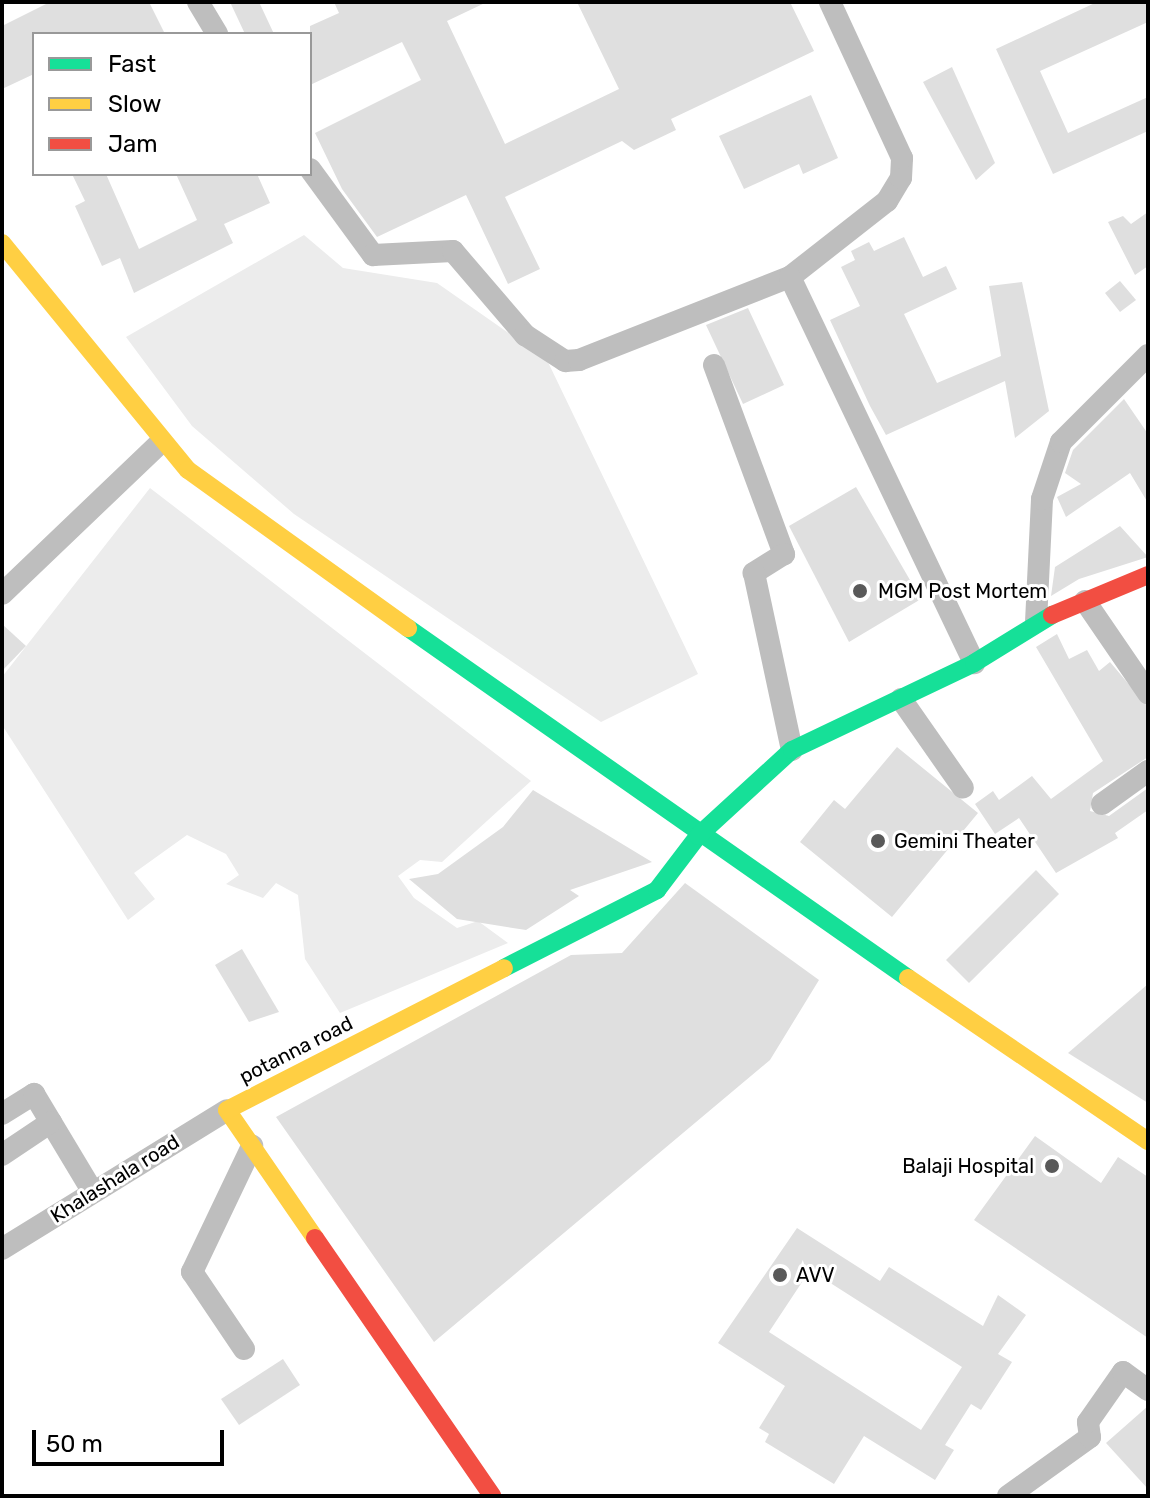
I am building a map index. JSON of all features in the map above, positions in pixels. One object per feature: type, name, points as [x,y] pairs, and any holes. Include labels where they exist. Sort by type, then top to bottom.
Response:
[{"type":"main road","points":[[2,243],[160,443],[277,539],[698,836],[1148,1141]]},
{"type":"main road","name":"potanna road","points":[[484,1493],[227,1110],[657,890],[698,836],[792,750],[974,663],[1036,622],[1148,575]]},
{"type":"street","points":[[198,2],[216,32]]},
{"type":"street","points":[[312,172],[373,255],[453,251],[525,335],[565,361],[790,277],[887,201],[901,178],[902,158],[830,2]]},
{"type":"street","points":[[790,277],[974,663]]},
{"type":"street","points":[[1036,622],[1042,499],[1061,442],[1148,355]]},
{"type":"street","points":[[714,365],[784,554],[754,573],[792,750]]},
{"type":"street","points":[[2,594],[160,443]]},
{"type":"street","points":[[1085,601],[1148,693]]},
{"type":"street","points":[[901,699],[963,788]]},
{"type":"street","points":[[1102,804],[1148,771]]},
{"type":"street","points":[[2,1114],[34,1094],[93,1192]]},
{"type":"street","name":"Khalashala road","points":[[2,1249],[227,1110]]},
{"type":"street","points":[[2,1155],[51,1122]]},
{"type":"street","points":[[244,1349],[192,1272],[252,1146]]},
{"type":"street","points":[[1008,1496],[1090,1437],[1088,1422],[1123,1372],[1148,1390]]},
{"type":"shaded area","points":[[304,235],[343,268],[437,283],[547,360],[698,674],[601,722],[294,514],[192,426],[126,337]]},
{"type":"shaded area","points":[[150,488],[531,781],[442,862],[420,860],[398,876],[414,898],[457,928],[478,921],[508,943],[340,1013],[305,959],[298,895],[276,883],[263,898],[226,884],[239,875],[226,854],[187,835],[134,873],[155,899],[128,920],[2,725],[2,677]]},
{"type":"building","points":[[50,2],[149,2],[164,32],[32,32],[32,75],[2,89],[2,26]]},
{"type":"building","points":[[230,2],[259,2],[273,32],[244,32]]},
{"type":"building","points":[[334,2],[487,2],[447,21],[505,144],[619,89],[577,2],[790,2],[814,51],[671,119],[676,130],[634,150],[622,141],[505,197],[540,269],[508,284],[466,195],[377,237],[342,189],[315,133],[421,80],[402,42],[312,84],[310,26],[339,13]]},
{"type":"building","points":[[1097,2],[1148,2],[1148,22],[1040,71],[1068,133],[1148,97],[1148,131],[1053,174],[996,49]]},
{"type":"building","points":[[952,67],[995,163],[976,180],[923,82]]},
{"type":"building","points":[[811,95],[838,158],[803,174],[799,164],[744,189],[719,136]]},
{"type":"building","points":[[73,176],[107,176],[139,249],[197,220],[177,176],[258,176],[270,203],[224,224],[233,243],[134,293],[120,258],[102,266],[75,206],[85,201]]},
{"type":"building","points":[[1148,212],[1148,266],[1135,275],[1108,222],[1123,216],[1131,224]]},
{"type":"building","points":[[904,237],[923,277],[946,266],[957,289],[904,314],[937,383],[1001,356],[989,286],[1022,282],[1049,411],[1015,438],[1005,381],[886,435],[830,320],[860,306],[841,267],[855,260],[851,251],[869,242],[874,251]]},
{"type":"building","points":[[1120,281],[1136,300],[1120,312],[1105,293]]},
{"type":"building","points":[[748,308],[784,385],[743,404],[706,325]]},
{"type":"building","points":[[1124,399],[1148,434],[1148,503],[1130,473],[1066,517],[1057,497],[1081,484],[1065,473],[1073,450]]},
{"type":"building","points":[[856,487],[921,599],[849,642],[789,526]]},
{"type":"building","points":[[1120,526],[1148,557],[1079,579],[1051,596],[1055,567]]},
{"type":"building","points":[[2,624],[26,646],[2,671]]},
{"type":"building","points":[[1057,634],[1069,659],[1087,650],[1099,671],[1110,662],[1148,707],[1148,757],[1093,793],[1090,811],[1109,816],[1148,788],[1148,810],[1115,833],[1118,838],[1056,873],[1019,818],[995,834],[975,804],[993,791],[999,800],[1032,776],[1051,799],[1103,761],[1036,647]]},
{"type":"building","points":[[897,747],[978,813],[892,917],[800,842],[834,800],[845,809]]},
{"type":"building","points":[[533,790],[652,862],[570,890],[579,896],[526,930],[457,919],[409,879],[438,874],[503,827]]},
{"type":"building","points":[[1036,870],[1059,894],[969,983],[946,960]]},
{"type":"building","points":[[685,883],[819,980],[770,1060],[434,1342],[276,1117],[571,955],[622,953]]},
{"type":"building","points":[[242,949],[279,1012],[249,1022],[215,965]]},
{"type":"building","points":[[1148,984],[1148,1103],[1068,1053]]},
{"type":"building","points":[[1035,1136],[1101,1183],[1118,1157],[1148,1177],[1148,1338],[974,1220]]},
{"type":"building","points":[[797,1228],[880,1281],[889,1267],[983,1326],[998,1295],[1026,1315],[998,1354],[1012,1362],[981,1410],[971,1404],[945,1445],[954,1450],[935,1480],[864,1436],[834,1484],[765,1442],[769,1434],[759,1428],[785,1386],[718,1343]],"holes":[[[810,1270],[962,1367],[921,1430],[769,1332]]]},
{"type":"building","points":[[283,1359],[300,1385],[239,1425],[221,1399]]},
{"type":"building","points":[[1148,1406],[1148,1489],[1106,1443]]},
{"type":"traffic: fast","points":[[504,968],[657,890],[698,836],[792,750],[974,663],[1052,615]]},
{"type":"traffic: fast","points":[[408,628],[908,978]]},
{"type":"traffic: slow","points":[[2,243],[188,470],[408,628]]},
{"type":"traffic: slow","points":[[315,1238],[227,1110],[504,968]]},
{"type":"traffic: slow","points":[[908,978],[1148,1141]]},
{"type":"traffic: jam","points":[[1052,615],[1148,575]]},
{"type":"traffic: jam","points":[[315,1238],[492,1496]]},
{"type":"place","name":"MGM Post Mortem","points":[[860,591]]},
{"type":"place","name":"Gemini Theater","points":[[878,841]]},
{"type":"place","name":"Balaji Hospital","points":[[1052,1166]]},
{"type":"place","name":"AVV","points":[[780,1275]]}]
